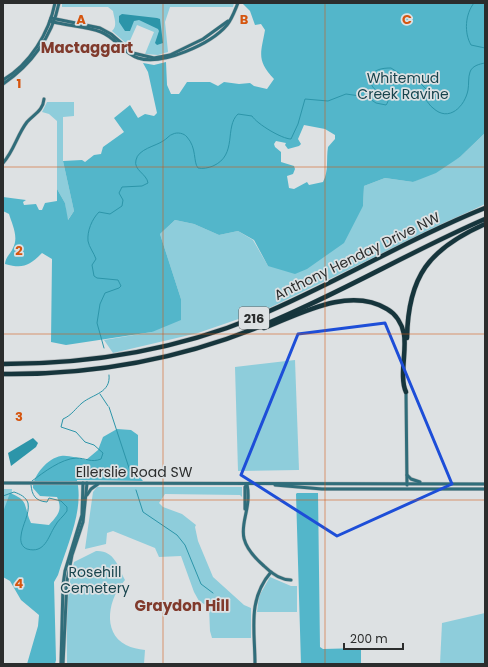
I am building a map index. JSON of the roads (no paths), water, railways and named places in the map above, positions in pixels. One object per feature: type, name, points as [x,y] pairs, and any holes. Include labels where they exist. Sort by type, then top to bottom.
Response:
[{"type":"highway","name":"Anthony Henday Drive NW","points":[[3,364],[68,362],[110,357],[168,346],[212,333],[283,305],[443,226],[485,208]]},
{"type":"highway","name":"Anthony Henday Drive NW","points":[[3,374],[72,372],[130,364],[180,354],[243,333],[289,314],[485,219]]},
{"type":"highway","points":[[406,392],[409,311],[413,293],[419,279],[433,257],[442,248],[462,235],[485,224]]},
{"type":"highway","points":[[243,333],[257,331],[332,303],[357,301],[380,305],[394,314],[404,331],[406,392]]},
{"type":"main road","points":[[3,80],[19,67],[32,52],[52,20],[55,3]]},
{"type":"main road","points":[[3,84],[22,70],[36,55],[59,3]]},
{"type":"main road","points":[[52,20],[100,31],[132,55],[153,60],[170,58],[203,42],[222,30],[230,20],[238,3]]},
{"type":"main road","points":[[3,163],[12,153],[25,124],[41,109],[44,99]]},
{"type":"main road","points":[[406,392],[407,489]]},
{"type":"main road","points":[[407,475],[411,479],[425,484]]},
{"type":"main road","name":"Ellerslie Road SW","points":[[3,483],[485,484]]},
{"type":"main road","points":[[62,664],[67,576],[83,522],[86,497],[85,483]]},
{"type":"main road","points":[[62,664],[64,581],[82,515],[85,483]]},
{"type":"main road","points":[[86,497],[91,489],[100,483]]},
{"type":"main road","points":[[247,484],[245,488],[246,508],[243,529],[246,546],[253,556],[271,572],[281,578],[291,580]]},
{"type":"main road","name":"Ellerslie Road SW","points":[[266,484],[322,489],[485,489]]},
{"type":"main road","points":[[255,664],[255,600],[260,586],[271,572]]},
{"type":"waterway","points":[[443,3],[452,3]]},
{"type":"waterway","points":[[474,3],[467,18],[467,35],[471,45],[485,48]]},
{"type":"waterway","points":[[104,348],[97,323],[100,304],[105,293],[121,286],[118,280],[97,278],[94,276],[92,265],[96,259],[88,241],[88,233],[92,222],[99,212],[110,214],[122,206],[123,200],[119,193],[122,187],[142,186],[148,183],[136,167],[137,156],[144,150],[160,143],[176,133],[180,133],[186,136],[190,141],[194,150],[198,168],[211,167],[221,161],[225,155],[228,148],[232,126],[238,114],[252,116],[259,123],[270,130],[282,137],[291,139],[298,124],[305,99],[328,101],[346,94],[367,97],[376,103],[386,105],[388,99],[387,94],[384,91],[375,90],[371,84],[370,77],[374,72],[385,68],[391,68],[402,75],[418,81],[426,89],[425,99],[431,106],[439,112],[445,114],[450,113],[455,111],[464,102],[468,88],[469,74],[472,68],[485,63]]},
{"type":"waterway","points":[[32,481],[53,466],[70,459],[101,459],[103,453],[94,445],[85,442],[76,432],[61,427],[63,419],[71,414],[82,403],[107,386],[109,375]]},
{"type":"waterway","points":[[100,394],[108,406]]},
{"type":"waterway","points":[[109,407],[132,477]]},
{"type":"waterway","points":[[3,496],[14,492],[26,499],[28,503],[28,511],[22,532],[21,542],[27,549],[38,549],[45,544],[56,524],[67,511],[67,507],[61,501],[49,498],[47,502],[37,499],[33,495],[31,485]]},
{"type":"waterway","points":[[136,490],[143,512],[177,535],[185,545],[201,584],[213,593]]},
{"type":"district","name":"Mactaggart","points":[[87,48]]},
{"type":"district","name":"Graydon Hill","points":[[182,606]]},
{"type":"park label","name":"Whitemud Creek Ravine","points":[[403,86]]},
{"type":"park label","name":"Rosehill Cemetery","points":[[95,580]]}]
